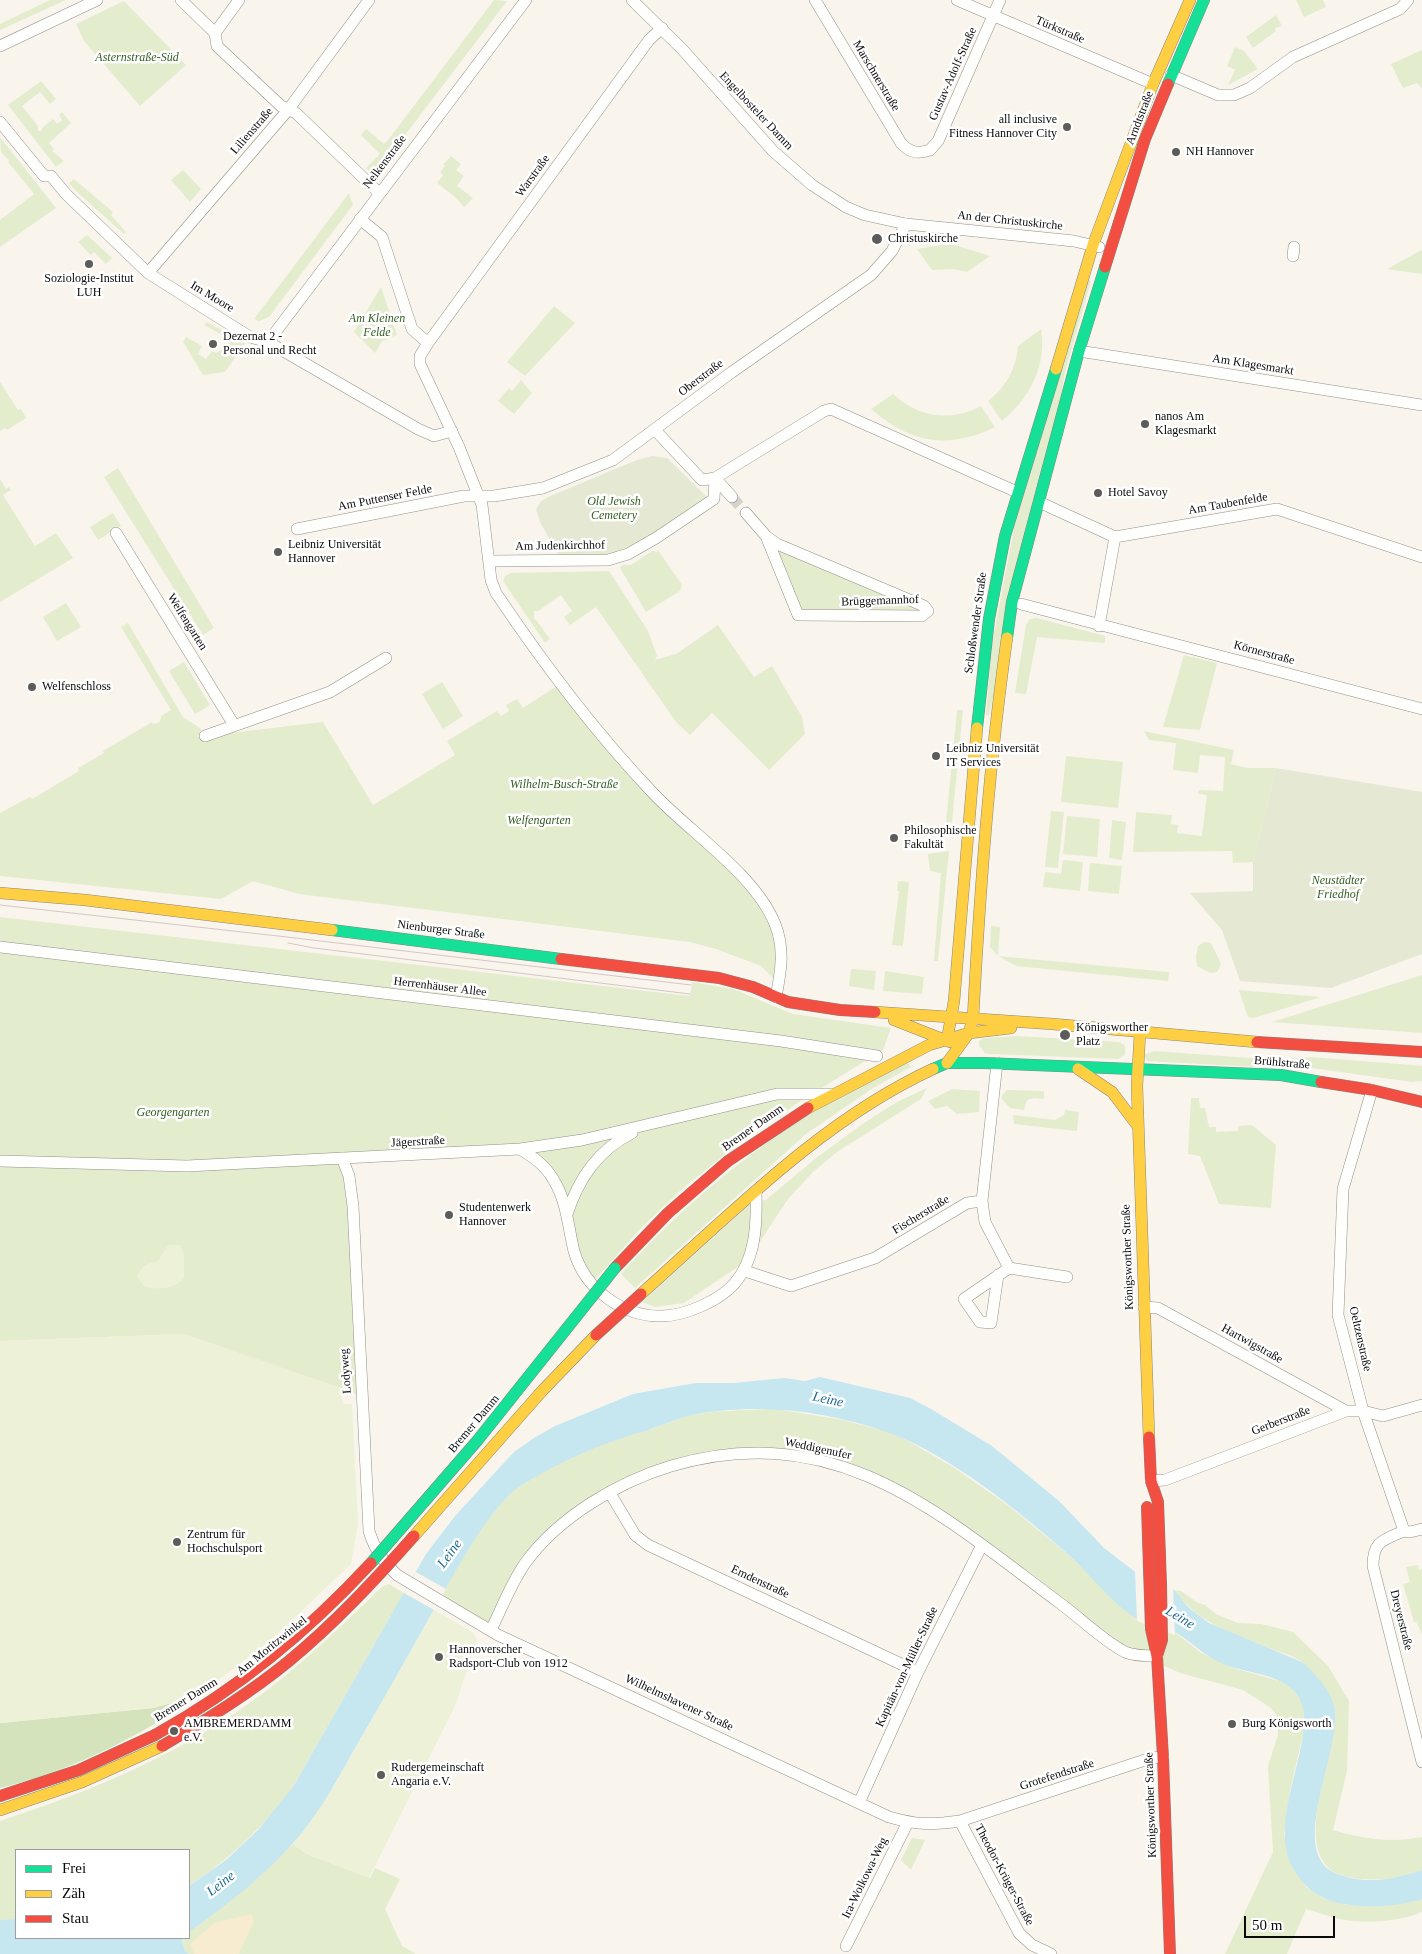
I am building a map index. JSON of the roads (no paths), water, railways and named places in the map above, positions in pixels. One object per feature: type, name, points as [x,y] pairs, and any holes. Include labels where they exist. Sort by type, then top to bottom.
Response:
[{"type":"main road","name":"Arndtstraße","points":[[1093,245],[1153,84],[1190,0]]},
{"type":"main road","name":"Arndtstraße","points":[[1110,249],[1145,139],[1204,0]]},
{"type":"main road","name":"Schloßwender Straße","points":[[952,1017],[979,699],[988,628],[1005,536],[1017,492],[1093,245]]},
{"type":"main road","points":[[947,1064],[969,1033],[973,1018],[979,904],[998,700],[1012,602],[1110,249]]},
{"type":"main road","name":"Nienburger Straße","points":[[0,893],[94,901],[719,978],[753,987],[776,998],[811,1006],[875,1014],[952,1017]]},
{"type":"main road","name":"Nienburger Straße","points":[[875,1014],[947,1040]]},
{"type":"main road","points":[[947,1040],[952,1017],[1140,1032]]},
{"type":"main road","points":[[947,1040],[969,1033],[1053,1024]]},
{"type":"main road","name":"Brühlstraße","points":[[1140,1032],[1288,1045],[1422,1052]]},
{"type":"main road","name":"Königsworther Straße","points":[[1140,1032],[1137,1070],[1151,1481],[1147,1503],[1149,1575],[1151,1628],[1157,1656],[1164,1758],[1170,1954]]},
{"type":"main road","points":[[947,1040],[984,1063]]},
{"type":"main road","name":"Bremer Damm","points":[[0,1796],[58,1778],[161,1739],[280,1652],[338,1598],[404,1527],[482,1437],[615,1268],[668,1213],[728,1161],[784,1123],[831,1094],[908,1055],[947,1040]]},
{"type":"main road","points":[[947,1064],[997,1063],[1137,1070]]},
{"type":"main road","name":"Bremer Damm","points":[[0,1810],[102,1775],[161,1739],[254,1687],[289,1661],[347,1608],[403,1549],[542,1390],[596,1335],[641,1294],[756,1191],[843,1121],[887,1093],[947,1064]]},
{"type":"main road","points":[[1075,1068],[1113,1091],[1127,1107],[1138,1126]]},
{"type":"main road","name":"Brühlstraße","points":[[1137,1070],[1281,1075],[1372,1090],[1422,1102]]},
{"type":"main road","name":"Königsworther Straße","points":[[1151,1481],[1158,1502],[1161,1584],[1162,1634],[1157,1656]]},
{"type":"street","points":[[0,46],[97,0]]},
{"type":"street","points":[[181,0],[215,33],[217,46],[281,106],[296,113],[379,192]]},
{"type":"street","points":[[215,33],[239,0]]},
{"type":"street","name":"Lilienstraße","points":[[148,273],[288,110],[369,0]]},
{"type":"street","name":"Nelkenstraße","points":[[268,342],[379,192],[526,0]]},
{"type":"street","name":"Engelbosteler Damm","points":[[632,0],[662,28],[764,142],[812,185],[827,197],[865,215],[906,224]]},
{"type":"street","name":"Marschnerstraße","points":[[815,0],[901,144],[908,150],[923,152]]},
{"type":"street","name":"Türkstraße","points":[[956,0],[1153,84]]},
{"type":"street","name":"Gustav-Adolf-Straße","points":[[923,152],[930,150],[938,141],[1000,0]]},
{"type":"street","points":[[1171,75],[1218,95],[1234,95],[1250,88],[1294,57],[1400,9],[1408,0]]},
{"type":"street","name":"Warstraße","points":[[428,343],[650,40],[662,28]]},
{"type":"street","name":"Im Moore","points":[[0,122],[44,176],[51,176],[66,194],[148,273],[250,337],[268,342],[418,430],[434,436],[452,431]]},
{"type":"street","points":[[360,219],[382,237],[412,330],[428,343],[420,356],[420,364],[452,431],[479,495],[482,505],[491,580],[496,593],[560,684],[604,739],[657,798],[737,872],[762,901],[775,923],[782,945],[783,961],[776,998]]},
{"type":"street","name":"An der Christuskirche","points":[[906,224],[1093,245],[1110,249]]},
{"type":"street","name":"Oberstraße","points":[[479,495],[494,496],[543,488],[613,460],[870,275],[892,250],[906,224]]},
{"type":"street","name":"Am Klagesmarkt","points":[[1080,352],[1422,405]]},
{"type":"street","points":[[654,430],[702,480],[715,478],[824,411],[831,409],[1017,492]]},
{"type":"street","points":[[715,478],[732,497]]},
{"type":"street","name":"Am Judenkirchhof","points":[[489,561],[608,560],[628,554],[656,538],[714,499],[715,478]]},
{"type":"street","name":"Am Puttenser Felde","points":[[297,530],[479,495]]},
{"type":"street","points":[[1039,502],[1115,537],[1099,626]]},
{"type":"street","name":"Am Taubenfelde","points":[[1115,537],[1277,509],[1422,557]]},
{"type":"street","name":"Brüggemannhof","points":[[746,513],[766,536],[777,544],[924,606],[928,611],[922,616],[798,615],[766,536]]},
{"type":"street","name":"Welfengarten","points":[[116,533],[234,726]]},
{"type":"street","name":"Körnerstraße","points":[[1025,606],[1099,626],[1137,633],[1422,709]]},
{"type":"street","points":[[205,736],[330,692],[386,658]]},
{"type":"street","name":"Herrenhäuser Allee","points":[[0,947],[781,1041],[877,1056]]},
{"type":"street","points":[[997,1063],[982,1201],[984,1222],[1008,1268]]},
{"type":"street","name":"Oeltzenstraße","points":[[1372,1090],[1343,1189],[1338,1315],[1363,1411],[1404,1531]]},
{"type":"street","name":"Jägerstraße","points":[[0,1161],[187,1166],[520,1149],[582,1140],[777,1094],[831,1094]]},
{"type":"street","points":[[567,1214],[575,1190],[590,1167],[607,1148],[647,1126]]},
{"type":"street","points":[[520,1149],[539,1160],[553,1178],[567,1214],[575,1254],[592,1283],[608,1300],[639,1315],[672,1316],[687,1313],[732,1286],[745,1271],[755,1238],[756,1191]]},
{"type":"street","name":"Lodyweg","points":[[342,1158],[349,1176],[353,1206],[368,1531],[383,1561],[396,1575]]},
{"type":"street","name":"Fischerstraße","points":[[745,1271],[791,1286],[876,1258],[967,1204],[982,1201]]},
{"type":"street","points":[[998,1275],[1008,1268],[1067,1277]]},
{"type":"street","name":"Hartwigstraße","points":[[1144,1307],[1158,1308],[1346,1411]]},
{"type":"street","name":"Gerberstraße","points":[[1151,1481],[1165,1480],[1346,1411],[1363,1411],[1383,1416],[1422,1405]]},
{"type":"street","name":"Weddigenufer","points":[[491,1630],[515,1580],[526,1562],[568,1522],[610,1494],[659,1470],[712,1456],[763,1453],[786,1454],[832,1463],[876,1478],[937,1513],[982,1544],[1126,1652],[1157,1656]]},
{"type":"street","name":"Emdenstraße","points":[[610,1494],[635,1535],[648,1545],[918,1672]]},
{"type":"street","points":[[1404,1531],[1410,1532],[1422,1529]]},
{"type":"street","name":"Dreyerstraße","points":[[1404,1531],[1384,1540],[1376,1546],[1373,1551],[1373,1566],[1422,1762]]},
{"type":"street","name":"Kapitän-von-Müller-Straße","points":[[859,1803],[918,1672],[982,1544]]},
{"type":"street","name":"Am Moritzwinkel","points":[[161,1739],[249,1684],[294,1648],[350,1596],[383,1561]]},
{"type":"street","name":"Wilhelmshavener Straße","points":[[396,1575],[456,1608],[491,1630],[889,1817],[929,1826],[960,1821]]},
{"type":"street","name":"Grotefendstraße","points":[[960,1821],[1151,1758],[1164,1758]]},
{"type":"street","name":"Theodor-Krüger-Straße","points":[[960,1821],[1019,1933],[1032,1945],[1051,1954]]},
{"type":"street","name":"Ira-Wolkowa-Weg","points":[[846,1946],[908,1822]]},
{"type":"water","name":"Leine","points":[[820,1377],[910,1398],[931,1409],[992,1446],[1059,1501],[1104,1548],[1134,1571],[1173,1589],[1188,1607],[1209,1623],[1302,1662],[1312,1671],[1327,1691],[1334,1704],[1335,1711],[1331,1746],[1315,1827],[1316,1844],[1320,1859],[1331,1871],[1356,1879],[1385,1879],[1422,1870],[1422,1899],[1401,1904],[1378,1906],[1356,1906],[1334,1902],[1311,1890],[1294,1870],[1286,1848],[1285,1824],[1304,1727],[1302,1707],[1294,1691],[1287,1685],[1279,1680],[1221,1663],[1177,1633],[1136,1618],[1110,1597],[1079,1564],[1031,1522],[960,1470],[936,1455],[889,1433],[865,1425],[815,1414],[764,1409],[713,1412],[672,1421],[584,1452],[528,1481],[510,1494],[498,1506],[476,1537],[328,1796],[314,1816],[267,1870],[221,1909],[190,1931],[190,1885],[226,1860],[257,1831],[293,1787],[426,1554],[455,1516],[514,1452],[555,1426],[633,1394],[696,1383],[734,1383],[784,1378],[805,1381]]},
{"type":"water","points":[[15,1919],[15,1939],[183,1939],[185,1951],[189,1954],[0,1954],[0,1920]]},
{"type":"tunnel","points":[[732,497],[746,513]]},
{"type":"tram line","points":[[0,905],[691,985]]},
{"type":"tram line","points":[[288,943],[314,948],[690,994]]},
{"type":"place","name":"all inclusive Fitness Hannover City","points":[[1067,127]]},
{"type":"place","name":"NH Hannover","points":[[1176,152]]},
{"type":"place","name":"Christuskirche","points":[[877,239]]},
{"type":"place","name":"Soziologie-Institut LUH","points":[[89,264]]},
{"type":"place","name":"Dezernat 2 - Personal und Recht","points":[[213,344]]},
{"type":"place","name":"nanos Am Klagesmarkt","points":[[1145,424]]},
{"type":"place","name":"Hotel Savoy","points":[[1098,493]]},
{"type":"place","name":"Leibniz Universität Hannover","points":[[278,552]]},
{"type":"place","name":"Welfenschloss","points":[[32,687]]},
{"type":"place","name":"Leibniz Universität IT Services","points":[[936,756]]},
{"type":"place","name":"Philosophische Fakultät","points":[[894,838]]},
{"type":"place","name":"Königsworther Platz","points":[[1065,1035]]},
{"type":"place","name":"Studentenwerk Hannover","points":[[449,1215]]},
{"type":"place","name":"Zentrum für Hochschulsport","points":[[177,1542]]},
{"type":"place","name":"Hannoverscher Radsport-Club von 1912","points":[[439,1657]]},
{"type":"place","name":"Burg Königsworth","points":[[1232,1724]]},
{"type":"place","name":"AMBREMERDAMM e.V.","points":[[174,1731]]},
{"type":"place","name":"Rudergemeinschaft Angaria e.V.","points":[[381,1775]]},
{"type":"park label","name":"Asternstraße-Süd","points":[[137,58]]},
{"type":"park label","name":"Am Kleinen Felde","points":[[377,326]]},
{"type":"park label","name":"Old Jewish Cemetery","points":[[614,509]]},
{"type":"park label","name":"Wilhelm-Busch-Straße","points":[[564,785]]},
{"type":"park label","name":"Neustädter Friedhof","points":[[1338,888]]},
{"type":"park label","name":"Georgengarten","points":[[173,1113]]}]
